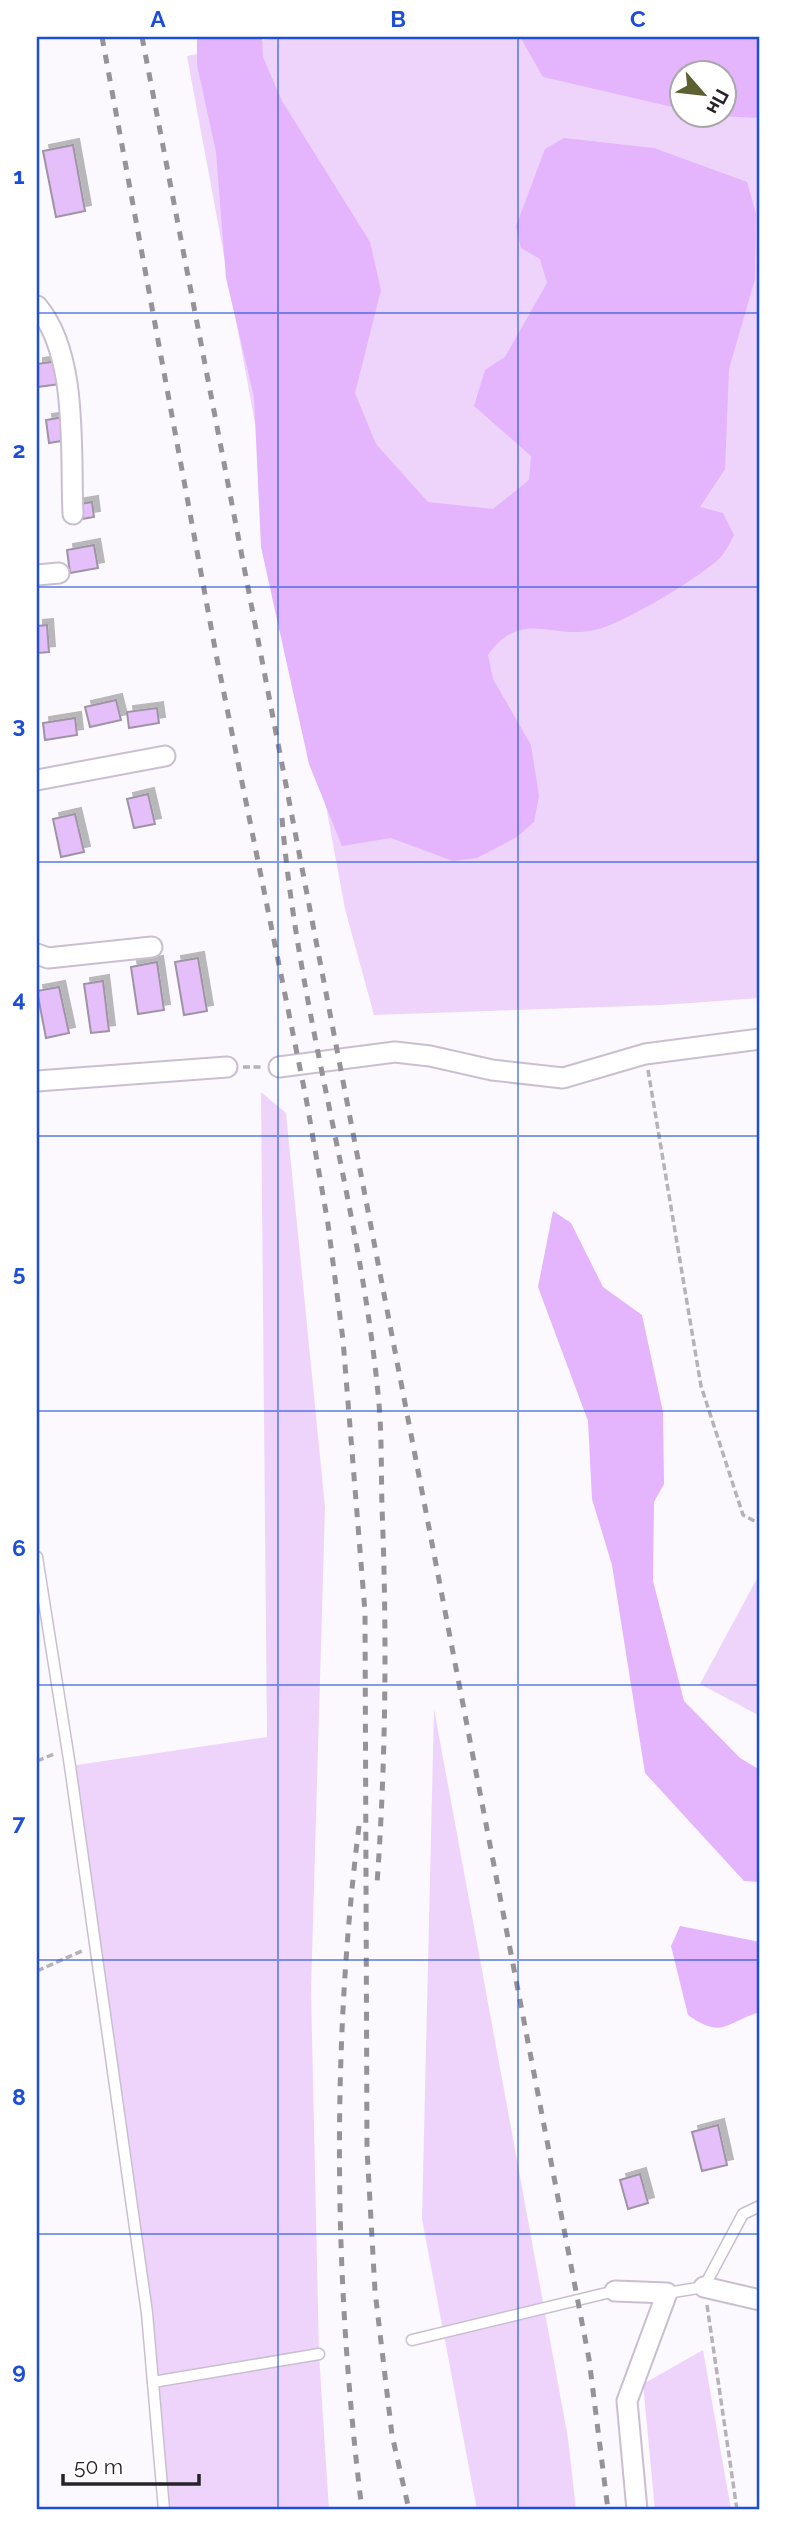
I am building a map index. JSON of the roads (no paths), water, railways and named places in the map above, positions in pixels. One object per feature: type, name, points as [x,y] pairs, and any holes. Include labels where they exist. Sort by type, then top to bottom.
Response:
[{"type":"street","points":[[37,306],[48,319],[66,374],[73,514]]},
{"type":"street","points":[[37,575],[59,573]]},
{"type":"street","points":[[37,780],[165,756]]},
{"type":"street","points":[[37,954],[48,958],[152,947]]},
{"type":"street","points":[[279,1067],[395,1052],[430,1056],[492,1070],[563,1078],[645,1054],[760,1039]]},
{"type":"street","points":[[37,1080],[228,1067]]},
{"type":"street","points":[[704,2287],[760,2300]]},
{"type":"street","points":[[615,2291],[667,2293],[627,2401],[637,2510]]},
{"type":"lane","points":[[37,1557],[147,2313],[164,2510]]},
{"type":"lane","points":[[667,2293],[704,2287],[743,2214],[760,2206]]},
{"type":"lane","points":[[412,2340],[615,2291]]},
{"type":"lane","points":[[153,2382],[319,2354]]},
{"type":"railway","points":[[102,37],[216,654],[306,1098],[328,1224],[343,1340],[365,1612],[367,2149],[375,2291],[392,2435],[409,2510]]},
{"type":"railway","points":[[142,37],[589,2359],[608,2510]]},
{"type":"railway","points":[[282,818],[301,963],[357,1249],[379,1407],[385,1648],[384,1743],[377,1884]]},
{"type":"railway","points":[[359,1826],[344,1996],[340,2168],[346,2340],[362,2510]]}]
